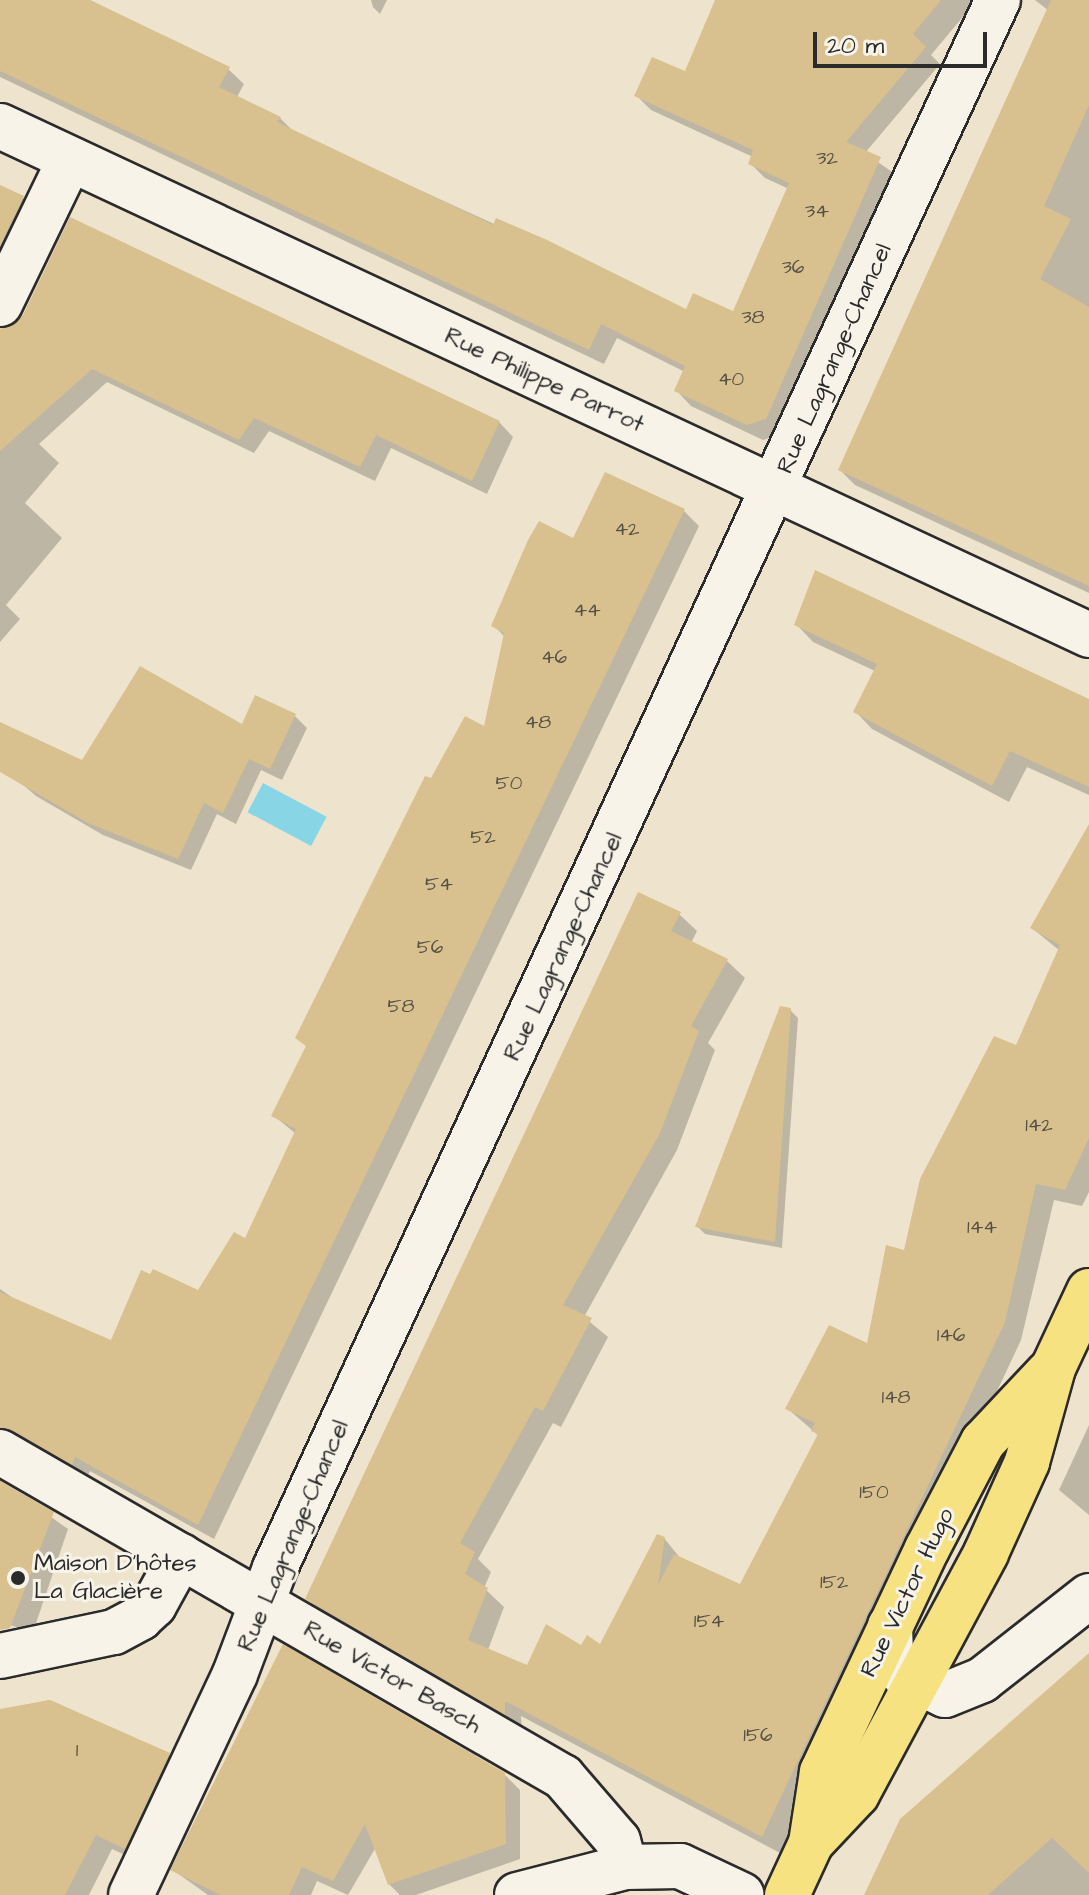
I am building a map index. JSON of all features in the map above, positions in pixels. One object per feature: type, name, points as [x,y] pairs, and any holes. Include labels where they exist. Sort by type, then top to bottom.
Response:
[{"type":"main road","name":"Rue Victor Hugo","points":[[811,1843],[857,1794],[919,1684],[1027,1462],[1053,1368],[1089,1291]]},
{"type":"main road","name":"Rue Victor Hugo","points":[[787,1895],[811,1843],[822,1772],[890,1626],[983,1442],[1053,1368]]},
{"type":"street","name":"Rue Lagrange-Chancel","points":[[131,1895],[235,1674],[261,1603],[776,490],[998,0]]},
{"type":"street","name":"Rue Philippe Parrot","points":[[0,126],[1089,635]]},
{"type":"street","points":[[0,304],[70,159]]},
{"type":"street","name":"Rue Victor Basch","points":[[0,1452],[563,1777],[618,1841],[625,1867]]},
{"type":"street","points":[[0,1656],[114,1632],[140,1618],[154,1605],[181,1556]]},
{"type":"street","points":[[890,1626],[891,1657],[905,1676],[945,1695],[965,1691],[1038,1640],[1089,1596]]},
{"type":"street","points":[[517,1895],[625,1867],[680,1866],[742,1895]]},
{"type":"water","points":[[263,783],[327,817],[311,846],[248,812]]},
{"type":"building","points":[[0,0],[90,0],[230,67],[219,87],[281,117],[277,122],[493,225],[496,218],[545,239],[686,309],[693,293],[733,311],[789,183],[748,164],[753,150],[634,96],[652,57],[685,71],[715,0],[941,0],[913,34],[926,47],[846,142],[881,157],[766,419],[747,425],[674,391],[685,366],[601,324],[589,350],[0,71]]},
{"type":"building","points":[[1051,0],[1089,0],[1089,105],[1044,206],[1071,219],[1040,279],[1089,307],[1089,586],[838,470]]},
{"type":"building","points":[[0,185],[24,196],[0,246]]},
{"type":"building","points":[[70,217],[500,421],[472,481],[376,435],[360,467],[254,418],[239,440],[92,369],[0,451],[0,329],[23,315]]},
{"type":"building","points":[[605,472],[685,509],[198,1525],[75,1457],[72,1465],[0,1427],[0,1292],[111,1340],[141,1270],[150,1274],[153,1269],[198,1290],[234,1232],[245,1238],[296,1129],[271,1116],[306,1046],[295,1038],[425,776],[431,778],[465,716],[484,726],[504,633],[491,626],[528,540],[539,521],[573,538]]},
{"type":"building","points":[[815,570],[1089,699],[1089,787],[1010,751],[992,786],[853,712],[877,664],[794,625]]},
{"type":"building","points":[[140,666],[242,724],[255,695],[296,714],[270,769],[249,759],[223,813],[204,803],[178,859],[88,823],[0,772],[0,722],[82,760]]},
{"type":"building","points":[[1089,824],[1089,1138],[1065,1190],[1036,1184],[1005,1322],[762,1837],[505,1701],[505,1715],[305,1599],[638,892],[681,912],[671,931],[728,959],[691,1026],[699,1031],[660,1133],[563,1305],[592,1318],[543,1411],[535,1407],[460,1543],[475,1552],[465,1574],[488,1588],[468,1640],[527,1665],[546,1624],[581,1645],[587,1635],[600,1644],[657,1534],[665,1537],[658,1585],[674,1554],[740,1584],[818,1434],[811,1431],[815,1423],[785,1409],[829,1325],[867,1343],[886,1245],[904,1250],[920,1179],[994,1036],[1016,1045],[1060,945],[1030,928]]},
{"type":"building","points":[[780,1006],[791,1008],[775,1242],[695,1227]]},
{"type":"building","name":"Maison D'hôtes La Glacière","points":[[0,1481],[54,1512],[10,1628],[0,1630]]},
{"type":"building","points":[[283,1644],[505,1773],[506,1844],[388,1885],[365,1824],[333,1881],[302,1867],[289,1895],[221,1895],[170,1870]]},
{"type":"building","points":[[1089,1653],[1089,1873],[1052,1838],[988,1895],[864,1895],[900,1819]]},
{"type":"building","points":[[50,1700],[170,1753],[125,1849],[96,1835],[65,1895],[0,1895],[0,1709]]},
{"type":"place","name":"Maison D'hôtes La Glacière","points":[[18,1578]]}]
